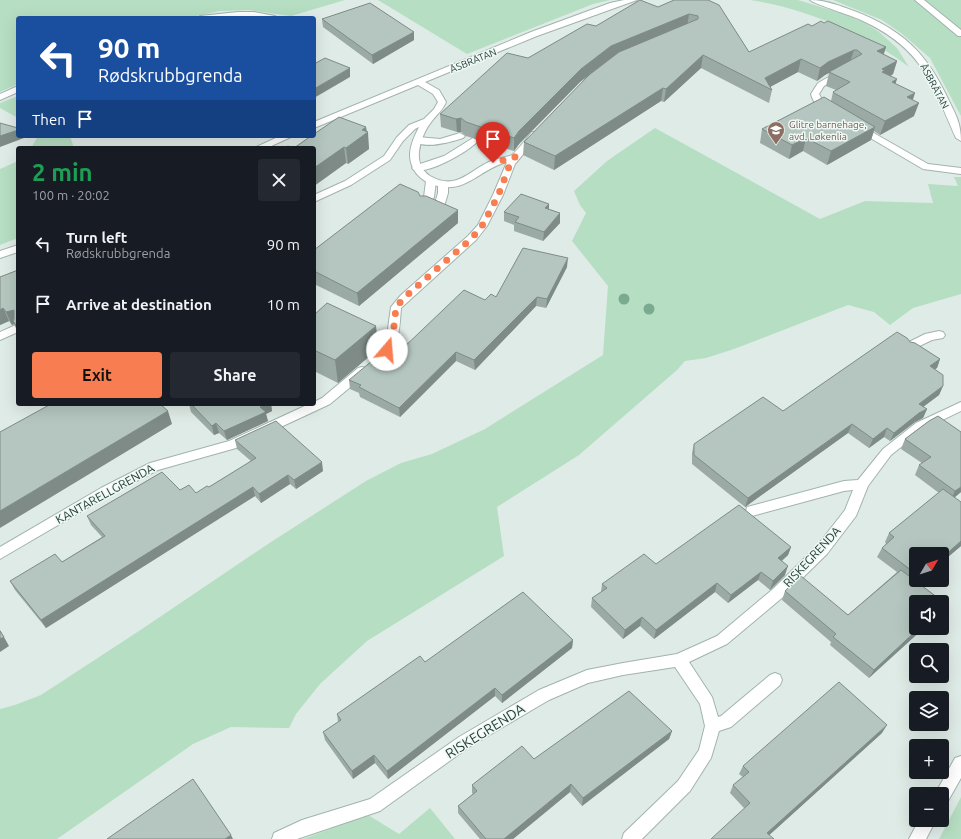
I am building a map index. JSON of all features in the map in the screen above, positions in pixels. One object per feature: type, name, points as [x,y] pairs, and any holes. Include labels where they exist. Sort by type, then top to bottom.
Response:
[{"type":"street","name":"ÅSBRÅTAN","points":[[316,124],[534,34],[613,5],[633,0]]},
{"type":"street","name":"ÅSBRÅTAN","points":[[814,0],[838,7],[870,20],[899,38],[922,60],[938,86],[961,138]]},
{"type":"street","points":[[919,0],[961,34]]},
{"type":"street","points":[[213,16],[245,13],[261,16]]},
{"type":"street","points":[[846,70],[819,84],[815,89],[814,96],[816,100],[827,109],[926,167],[961,172]]},
{"type":"street","points":[[316,198],[348,183],[387,158],[400,139],[412,127],[427,121],[439,110],[442,102],[436,92],[418,82]]},
{"type":"street","points":[[0,97],[16,90]]},
{"type":"street","points":[[427,121],[418,140],[414,159],[422,174],[431,181],[443,185],[453,186],[463,182],[493,163],[515,157]]},
{"type":"street","name":"KANTARELLGRENDA","points":[[316,406],[326,401],[387,350],[393,336],[396,307],[405,297],[472,238],[482,226],[498,196],[510,164],[523,147],[545,124]]},
{"type":"street","points":[[418,140],[441,142],[460,136]]},
{"type":"street","points":[[264,146],[283,138]]},
{"type":"street","points":[[418,168],[450,158],[462,151],[473,141]]},
{"type":"street","points":[[425,206],[429,197],[431,181]]},
{"type":"street","points":[[438,210],[444,193],[443,185]]},
{"type":"street","points":[[0,255],[16,249]]},
{"type":"street","points":[[0,336],[16,329]]},
{"type":"street","points":[[911,346],[929,337],[938,335]]},
{"type":"street","name":"KANTARELLGRENDA","points":[[0,554],[106,492],[154,466],[232,444],[315,406]]},
{"type":"street","name":"RISKEGRENDA","points":[[280,839],[302,828],[374,805],[464,742],[544,695],[587,677],[623,669],[679,660],[722,640],[778,593],[822,550],[851,512],[862,484],[887,452],[920,426],[961,406]]},
{"type":"street","points":[[752,511],[844,486],[862,484]]},
{"type":"street","points":[[630,839],[684,786],[706,753],[713,726],[707,702],[679,660]]},
{"type":"street","points":[[713,726],[726,722],[776,680]]},
{"type":"street","points":[[947,787],[961,763]]},
{"type":"street","points":[[917,839],[924,827]]},
{"type":"green space","points":[[0,0],[345,0],[291,16],[249,10],[219,11],[197,16],[16,16],[16,85],[0,92]]},
{"type":"green space","points":[[378,0],[610,0],[593,4],[467,54]]},
{"type":"green space","points":[[750,0],[798,0],[847,15],[865,23],[879,32],[897,48],[909,67],[874,44],[834,24],[792,9]]},
{"type":"green space","points":[[833,0],[961,0],[961,116],[930,58],[901,33],[882,20]]},
{"type":"green space","points":[[16,97],[16,117],[0,108],[0,103]]},
{"type":"green space","points":[[655,128],[820,219],[865,201],[933,203],[928,184],[958,186],[954,177],[961,177],[961,294],[913,308],[890,325],[874,312],[848,305],[734,349],[706,358],[685,361],[677,370],[579,455],[497,507],[504,556],[367,641],[320,684],[296,714],[289,728],[231,727],[193,744],[57,839],[0,839],[0,709],[41,695],[271,542],[366,481],[401,463],[432,454],[485,429],[603,355],[608,286],[572,241],[586,213],[580,205],[574,191],[607,161]]},
{"type":"green space","points":[[37,138],[71,138],[73,146],[32,146]]},
{"type":"green space","points":[[16,162],[16,239],[0,245],[0,169]]},
{"type":"green space","points":[[961,797],[961,839],[939,839],[945,827],[949,827],[949,820]]},
{"type":"green space","points":[[430,808],[455,839],[303,839],[368,815],[399,834]]},
{"type":"building","points":[[640,0],[658,7],[674,0],[708,0],[719,5],[749,52],[808,24],[812,26],[821,21],[824,23],[828,21],[886,47],[877,51],[897,61],[882,69],[885,71],[882,72],[897,79],[892,82],[915,93],[907,97],[919,103],[885,121],[834,93],[833,92],[850,82],[829,72],[862,54],[857,50],[828,62],[820,68],[801,59],[765,78],[772,90],[703,55],[666,89],[663,88],[555,156],[524,142],[589,75],[619,52],[698,19],[698,16],[689,14],[611,46],[581,69],[519,131],[514,138],[466,122],[461,118],[456,119],[440,114],[507,53],[528,58],[587,24],[596,26]]},
{"type":"building","points":[[370,3],[414,32],[372,55],[322,19]]},
{"type":"building","points":[[325,58],[350,68],[316,88],[316,63]]},
{"type":"building","points":[[824,97],[875,127],[831,151],[806,138],[792,145],[762,129]]},
{"type":"building","points":[[339,117],[366,127],[362,130],[368,132],[316,167],[316,146],[297,146],[308,138],[316,138],[316,133]]},
{"type":"building","points":[[0,123],[16,127],[16,131],[0,136]]},
{"type":"building","points":[[400,184],[418,192],[420,196],[426,196],[458,210],[357,293],[316,272],[316,248]]},
{"type":"building","points":[[521,194],[549,204],[545,208],[560,213],[544,232],[515,222],[519,217],[504,212]]},
{"type":"building","points":[[523,248],[568,258],[547,299],[537,297],[474,360],[456,352],[399,408],[359,387],[361,385],[349,380],[390,346],[400,351],[464,290],[485,300],[491,294],[496,297]]},
{"type":"building","points":[[16,271],[16,325],[13,321],[14,310],[6,312],[3,308],[0,310],[0,277]]},
{"type":"building","points":[[327,303],[376,326],[335,360],[316,351],[316,313]]},
{"type":"building","points":[[897,332],[907,338],[910,342],[915,343],[940,359],[930,366],[943,375],[943,386],[919,404],[927,409],[919,413],[894,433],[887,428],[873,439],[852,424],[748,498],[694,455],[694,444],[763,397],[783,411]]},
{"type":"building","points":[[47,406],[162,406],[168,411],[0,511],[0,432]]},
{"type":"building","points":[[193,406],[262,406],[260,407],[266,412],[224,431],[216,423],[212,426]]},
{"type":"building","points":[[938,416],[961,432],[961,487],[955,491],[919,465],[931,457],[905,439]]},
{"type":"building","points":[[276,421],[322,462],[294,480],[288,475],[259,494],[253,487],[41,620],[10,581],[55,554],[62,562],[105,536],[87,516],[162,472],[180,490],[189,485],[196,493],[207,486],[209,487],[256,458],[235,440]]},
{"type":"building","points":[[943,489],[961,502],[961,541],[949,552],[949,547],[909,547],[909,569],[882,548],[894,537],[889,533]]},
{"type":"building","points":[[739,505],[791,547],[778,558],[788,566],[773,581],[761,572],[731,595],[717,583],[656,630],[642,617],[625,630],[592,598],[607,588],[602,584],[644,554],[656,564]]},
{"type":"building","points":[[901,570],[909,576],[909,587],[924,587],[934,595],[909,595],[909,635],[912,635],[874,670],[833,637],[836,634],[785,591],[801,576],[848,615]]},
{"type":"building","points":[[523,592],[573,640],[502,695],[495,688],[387,771],[374,755],[352,771],[323,732],[341,720],[337,714],[420,656],[425,662]]},
{"type":"building","points":[[0,631],[4,637],[0,639]]},
{"type":"building","points":[[839,682],[887,725],[767,833],[774,839],[711,839],[750,803],[733,785],[749,772],[743,766]]},
{"type":"building","points":[[629,691],[672,731],[583,798],[571,784],[504,839],[486,839],[458,806],[477,791],[472,785],[522,746],[534,759]]},
{"type":"building","points":[[193,779],[231,835],[225,839],[107,839]]},
{"type":"place","name":"Glitre barnehage, avd. Løkenlia","points":[[776,145]]},
{"type":"route","points":[[387,350],[393,336],[396,307],[405,297],[472,238],[482,226],[498,196],[510,164],[515,157],[493,163]]}]
